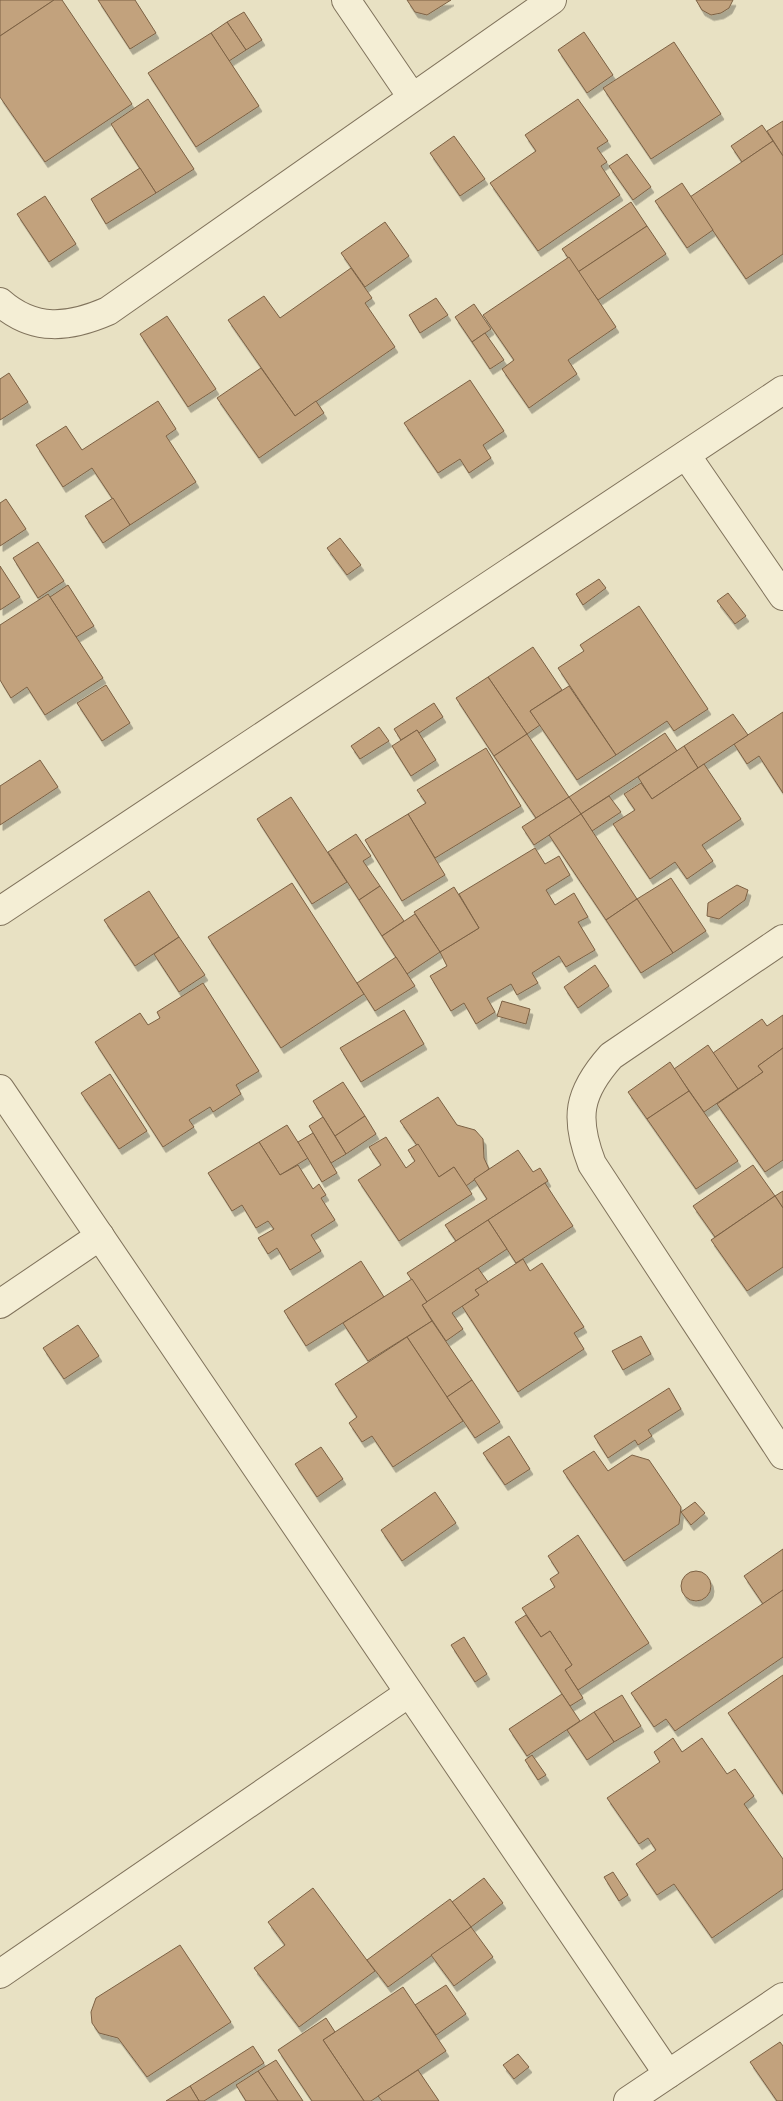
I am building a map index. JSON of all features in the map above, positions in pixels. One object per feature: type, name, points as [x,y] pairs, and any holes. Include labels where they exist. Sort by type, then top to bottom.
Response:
[{"type":"street","points":[[346,0],[412,97]]},
{"type":"street","points":[[0,302],[9,310],[32,321],[58,325],[84,322],[108,311],[552,0]]},
{"type":"street","points":[[0,911],[783,390]]},
{"type":"street","points":[[686,455],[783,596]]},
{"type":"street","points":[[782,1452],[592,1164],[584,1142],[581,1118],[585,1095],[595,1074],[611,1056],[783,939]]},
{"type":"street","points":[[0,1089],[668,2074]]},
{"type":"street","points":[[0,1304],[100,1236]]},
{"type":"street","points":[[0,1974],[409,1693]]},
{"type":"street","points":[[628,2101],[783,1997]]},
{"type":"building","points":[[0,0],[54,0],[0,36]]},
{"type":"building","points":[[54,0],[62,0],[132,104],[45,162],[0,97],[0,36]]},
{"type":"building","points":[[98,0],[135,0],[156,33],[130,49]]},
{"type":"building","points":[[407,0],[451,0],[427,15],[415,12]]},
{"type":"building","points":[[696,0],[733,0],[729,8],[721,13],[711,15],[702,10]]},
{"type":"building","points":[[244,12],[262,40],[246,50],[227,22]]},
{"type":"building","points":[[227,22],[246,50],[229,61],[211,33]]},
{"type":"building","points":[[584,32],[613,75],[587,93],[558,50]]},
{"type":"building","points":[[211,33],[259,106],[196,147],[148,73]]},
{"type":"building","points":[[674,42],[721,114],[651,159],[603,88]]},
{"type":"building","points":[[148,99],[194,169],[156,193],[111,124]]},
{"type":"building","points":[[578,99],[608,141],[597,148],[607,162],[601,166],[620,195],[538,251],[490,183],[536,151],[525,135]]},
{"type":"building","points":[[783,121],[783,156],[767,131]]},
{"type":"building","points":[[762,125],[773,141],[742,162],[731,146]]},
{"type":"building","points":[[454,136],[485,179],[460,196],[430,153]]},
{"type":"building","points":[[773,141],[783,156],[783,254],[746,279],[690,197]]},
{"type":"building","points":[[627,154],[651,187],[633,200],[609,166]]},
{"type":"building","points":[[140,168],[156,193],[106,224],[91,199]]},
{"type":"building","points":[[682,183],[713,230],[687,248],[655,201]]},
{"type":"building","points":[[45,196],[76,244],[49,262],[17,214]]},
{"type":"building","points":[[631,202],[647,226],[578,272],[562,249]]},
{"type":"building","points":[[385,222],[409,256],[365,287],[341,253]]},
{"type":"building","points":[[647,226],[666,254],[598,300],[578,272]]},
{"type":"building","points":[[569,257],[616,327],[568,360],[577,374],[529,408],[502,369],[514,360],[483,315]]},
{"type":"building","points":[[351,268],[372,298],[365,303],[395,347],[295,416],[228,320],[264,296],[280,318]]},
{"type":"building","points":[[436,298],[448,315],[420,333],[409,315]]},
{"type":"building","points":[[474,304],[491,329],[472,342],[455,317]]},
{"type":"building","points":[[167,316],[216,389],[188,407],[140,334]]},
{"type":"building","points":[[485,333],[504,360],[490,369],[472,342]]},
{"type":"building","points":[[261,368],[295,416],[316,401],[324,413],[259,458],[217,398]]},
{"type":"building","points":[[9,373],[28,402],[0,420],[0,379]]},
{"type":"building","points":[[470,380],[504,431],[483,445],[491,458],[469,473],[460,459],[438,473],[404,423]]},
{"type":"building","points":[[158,401],[176,429],[166,436],[196,482],[130,525],[92,468],[63,487],[36,445],[66,426],[82,450]]},
{"type":"building","points":[[113,498],[130,525],[103,543],[85,516]]},
{"type":"building","points":[[6,499],[26,529],[0,546],[0,503]]},
{"type":"building","points":[[340,538],[361,565],[347,575],[327,548]]},
{"type":"building","points":[[38,542],[64,581],[38,598],[13,558]]},
{"type":"building","points":[[0,566],[20,597],[0,610]]},
{"type":"building","points":[[599,579],[606,588],[583,605],[576,594]]},
{"type":"building","points":[[68,585],[94,626],[76,637],[50,597]]},
{"type":"building","points":[[728,593],[746,616],[735,624],[717,601]]},
{"type":"building","points":[[48,594],[103,678],[45,715],[27,687],[11,698],[0,680],[0,625]]},
{"type":"building","points":[[639,606],[708,709],[674,731],[667,721],[616,755],[558,668],[584,651],[580,645]]},
{"type":"building","points":[[533,647],[562,690],[530,711],[540,725],[527,734],[488,677]]},
{"type":"building","points":[[488,677],[527,734],[494,756],[456,698]]},
{"type":"building","points":[[106,685],[130,723],[102,741],[77,703]]},
{"type":"building","points":[[569,686],[616,755],[577,780],[530,711]]},
{"type":"building","points":[[434,703],[443,717],[419,733],[417,730],[401,740],[394,729]]},
{"type":"building","points":[[783,712],[783,793],[759,756],[747,764],[734,744]]},
{"type":"building","points":[[733,714],[748,735],[698,768],[684,746]]},
{"type":"building","points":[[379,727],[389,741],[360,759],[351,746]]},
{"type":"building","points":[[417,730],[436,760],[411,776],[392,746]]},
{"type":"building","points":[[665,733],[677,751],[581,814],[569,797]]},
{"type":"building","points":[[527,734],[569,797],[536,818],[494,756]]},
{"type":"building","points":[[684,746],[698,768],[652,799],[638,777]]},
{"type":"building","points":[[486,748],[521,806],[435,858],[408,814],[426,803],[417,790]]},
{"type":"building","points":[[40,760],[58,787],[0,825],[0,786]]},
{"type":"building","points":[[704,764],[741,819],[702,845],[713,861],[687,879],[675,862],[650,879],[613,824],[635,810],[624,794],[641,783],[652,799]]},
{"type":"building","points":[[609,796],[621,812],[592,831],[581,814]]},
{"type":"building","points":[[291,797],[347,882],[312,904],[257,819]]},
{"type":"building","points":[[569,797],[581,814],[534,845],[522,827]]},
{"type":"building","points":[[408,814],[445,875],[402,901],[365,840]]},
{"type":"building","points":[[581,814],[637,899],[606,920],[549,835]]},
{"type":"building","points":[[356,834],[371,856],[363,861],[380,886],[359,900],[328,852]]},
{"type":"building","points":[[535,848],[545,864],[559,856],[570,875],[546,890],[555,905],[574,893],[588,917],[578,922],[595,950],[566,967],[559,956],[532,973],[538,983],[517,995],[511,984],[487,998],[495,1012],[476,1024],[464,1003],[451,1011],[430,976],[447,966],[440,952],[479,928],[459,894]]},
{"type":"building","points":[[671,878],[706,931],[673,953],[637,899]]},
{"type":"building","points":[[292,883],[364,994],[281,1048],[208,937]]},
{"type":"building","points":[[737,885],[748,890],[745,900],[719,919],[707,916],[708,903]]},
{"type":"building","points":[[380,886],[404,921],[382,936],[359,900]]},
{"type":"building","points":[[454,887],[479,928],[440,952],[414,912]]},
{"type":"building","points":[[149,891],[179,937],[135,966],[104,920]]},
{"type":"building","points":[[637,899],[673,953],[641,973],[606,920]]},
{"type":"building","points":[[415,914],[440,952],[407,974],[382,936]]},
{"type":"building","points":[[179,937],[205,975],[179,992],[154,954]]},
{"type":"building","points":[[396,957],[415,986],[375,1011],[357,983]]},
{"type":"building","points":[[595,965],[609,986],[578,1008],[564,987]]},
{"type":"building","points":[[203,983],[259,1071],[236,1085],[241,1094],[213,1112],[210,1107],[189,1120],[194,1127],[163,1147],[95,1042],[140,1013],[148,1025],[160,1018],[157,1012]]},
{"type":"building","points":[[502,1001],[530,1009],[526,1024],[497,1016]]},
{"type":"building","points":[[404,1010],[424,1044],[361,1082],[340,1048]]},
{"type":"building","points":[[783,1015],[783,1048],[758,1066],[763,1072],[738,1089],[713,1053],[762,1019],[767,1026]]},
{"type":"building","points":[[708,1045],[738,1089],[704,1112],[674,1069]]},
{"type":"building","points":[[783,1048],[783,1160],[765,1172],[717,1104],[763,1072],[758,1066]]},
{"type":"building","points":[[670,1062],[689,1091],[647,1119],[628,1092]]},
{"type":"building","points":[[110,1074],[147,1131],[119,1149],[81,1093]]},
{"type":"building","points":[[343,1082],[365,1116],[335,1136],[313,1101]]},
{"type":"building","points":[[689,1091],[738,1161],[696,1189],[647,1119]]},
{"type":"building","points":[[438,1097],[457,1125],[475,1130],[483,1139],[484,1158],[489,1169],[466,1186],[454,1167],[439,1177],[400,1121]]},
{"type":"building","points":[[365,1116],[376,1134],[346,1154],[335,1136]]},
{"type":"building","points":[[323,1117],[346,1154],[331,1163],[309,1126]]},
{"type":"building","points":[[287,1125],[308,1158],[280,1175],[259,1142]]},
{"type":"building","points":[[313,1133],[337,1173],[322,1182],[298,1142]]},
{"type":"building","points":[[386,1137],[406,1168],[415,1161],[408,1150],[418,1144],[439,1177],[454,1167],[472,1194],[399,1241],[358,1180],[381,1165],[369,1147]]},
{"type":"building","points":[[259,1142],[280,1175],[298,1165],[313,1189],[319,1184],[326,1195],[321,1198],[335,1220],[311,1235],[321,1251],[290,1270],[277,1248],[268,1254],[258,1238],[274,1229],[268,1221],[256,1228],[242,1205],[232,1211],[208,1173]]},
{"type":"building","points":[[518,1150],[533,1172],[540,1168],[548,1181],[456,1241],[445,1225],[487,1199],[474,1179]]},
{"type":"building","points":[[753,1165],[775,1196],[715,1237],[693,1206]]},
{"type":"building","points":[[545,1183],[573,1226],[516,1263],[488,1220]]},
{"type":"building","points":[[783,1191],[783,1208],[775,1196]]},
{"type":"building","points":[[775,1196],[783,1208],[783,1267],[747,1291],[711,1240]]},
{"type":"building","points":[[488,1220],[507,1249],[427,1302],[407,1273]]},
{"type":"building","points":[[523,1259],[530,1271],[542,1263],[584,1327],[574,1333],[584,1349],[518,1392],[462,1306],[479,1295],[475,1290]]},
{"type":"building","points":[[361,1261],[384,1297],[306,1346],[284,1311]]},
{"type":"building","points":[[478,1268],[488,1282],[475,1290],[479,1295],[452,1313],[463,1329],[446,1341],[422,1305]]},
{"type":"building","points":[[412,1279],[427,1302],[422,1305],[432,1321],[368,1361],[343,1323]]},
{"type":"building","points":[[432,1321],[472,1380],[447,1397],[407,1337]]},
{"type":"building","points":[[78,1325],[99,1356],[64,1379],[43,1348]]},
{"type":"building","points":[[641,1336],[651,1354],[623,1370],[612,1351]]},
{"type":"building","points":[[407,1337],[463,1421],[393,1467],[372,1436],[362,1442],[349,1423],[357,1417],[335,1384]]},
{"type":"building","points":[[472,1380],[500,1422],[475,1438],[447,1397]]},
{"type":"building","points":[[669,1388],[681,1409],[648,1430],[652,1436],[638,1445],[635,1440],[608,1458],[594,1436]]},
{"type":"building","points":[[509,1436],[530,1469],[505,1485],[483,1453]]},
{"type":"building","points":[[321,1447],[343,1479],[317,1497],[295,1464]]},
{"type":"building","points":[[594,1451],[608,1471],[632,1455],[649,1460],[681,1507],[679,1524],[624,1561],[563,1471]]},
{"type":"building","points":[[435,1492],[456,1523],[402,1561],[381,1530]]},
{"type":"building","points":[[695,1502],[705,1513],[691,1525],[681,1512]]},
{"type":"building","points":[[578,1535],[649,1643],[578,1690],[565,1670],[572,1665],[550,1631],[541,1637],[522,1608],[555,1587],[550,1579],[559,1573],[548,1556]]},
{"type":"building","points":[[783,1549],[783,1590],[763,1604],[744,1576]]},
{"type":"building","points":[[696,1571],[702,1572],[710,1580],[710,1592],[702,1600],[696,1601],[690,1600],[682,1592],[681,1586],[682,1580],[690,1572]]},
{"type":"building","points":[[783,1590],[783,1657],[675,1731],[666,1719],[654,1727],[631,1693]]},
{"type":"building","points":[[526,1615],[541,1637],[550,1631],[572,1665],[565,1670],[583,1698],[570,1706],[515,1622]]},
{"type":"building","points":[[464,1637],[487,1674],[475,1682],[451,1645]]},
{"type":"building","points":[[783,1675],[783,1794],[728,1713]]},
{"type":"building","points":[[562,1694],[580,1721],[527,1756],[509,1729]]},
{"type":"building","points":[[622,1695],[641,1726],[614,1742],[594,1712]]},
{"type":"building","points":[[594,1712],[614,1742],[587,1760],[567,1730]]},
{"type":"building","points":[[673,1738],[682,1752],[702,1738],[727,1774],[735,1769],[754,1796],[744,1804],[783,1859],[783,1889],[712,1938],[674,1884],[657,1895],[636,1864],[656,1850],[648,1838],[639,1844],[607,1798],[660,1762],[654,1752]]},
{"type":"building","points":[[532,1755],[546,1775],[538,1780],[525,1760]]},
{"type":"building","points":[[613,1872],[628,1895],[619,1901],[604,1877]]},
{"type":"building","points":[[484,1878],[503,1903],[471,1927],[452,1902]]},
{"type":"building","points":[[313,1888],[375,1971],[299,2027],[254,1968],[285,1945],[268,1922]]},
{"type":"building","points":[[450,1899],[471,1927],[388,1987],[367,1960]]},
{"type":"building","points":[[471,1927],[493,1957],[454,1986],[431,1955]]},
{"type":"building","points":[[180,1945],[231,2022],[147,2077],[118,2038],[99,2033],[92,2023],[91,2012],[96,1998]]},
{"type":"building","points":[[446,1985],[466,2014],[436,2035],[415,2005]]},
{"type":"building","points":[[403,1987],[446,2051],[371,2101],[364,2101],[323,2040]]},
{"type":"building","points":[[326,2018],[335,2032],[323,2040],[364,2101],[312,2101],[278,2050]]},
{"type":"building","points":[[780,2042],[783,2046],[783,2101],[777,2101],[750,2062]]},
{"type":"building","points":[[253,2046],[264,2063],[204,2101],[199,2101],[190,2086]]},
{"type":"building","points":[[518,2054],[529,2067],[514,2079],[503,2065]]},
{"type":"building","points":[[276,2060],[303,2101],[278,2101],[258,2071]]},
{"type":"building","points":[[418,2070],[439,2101],[382,2101],[378,2096]]},
{"type":"building","points":[[258,2071],[278,2101],[246,2101],[236,2085]]},
{"type":"building","points":[[190,2086],[199,2101],[166,2101]]}]
